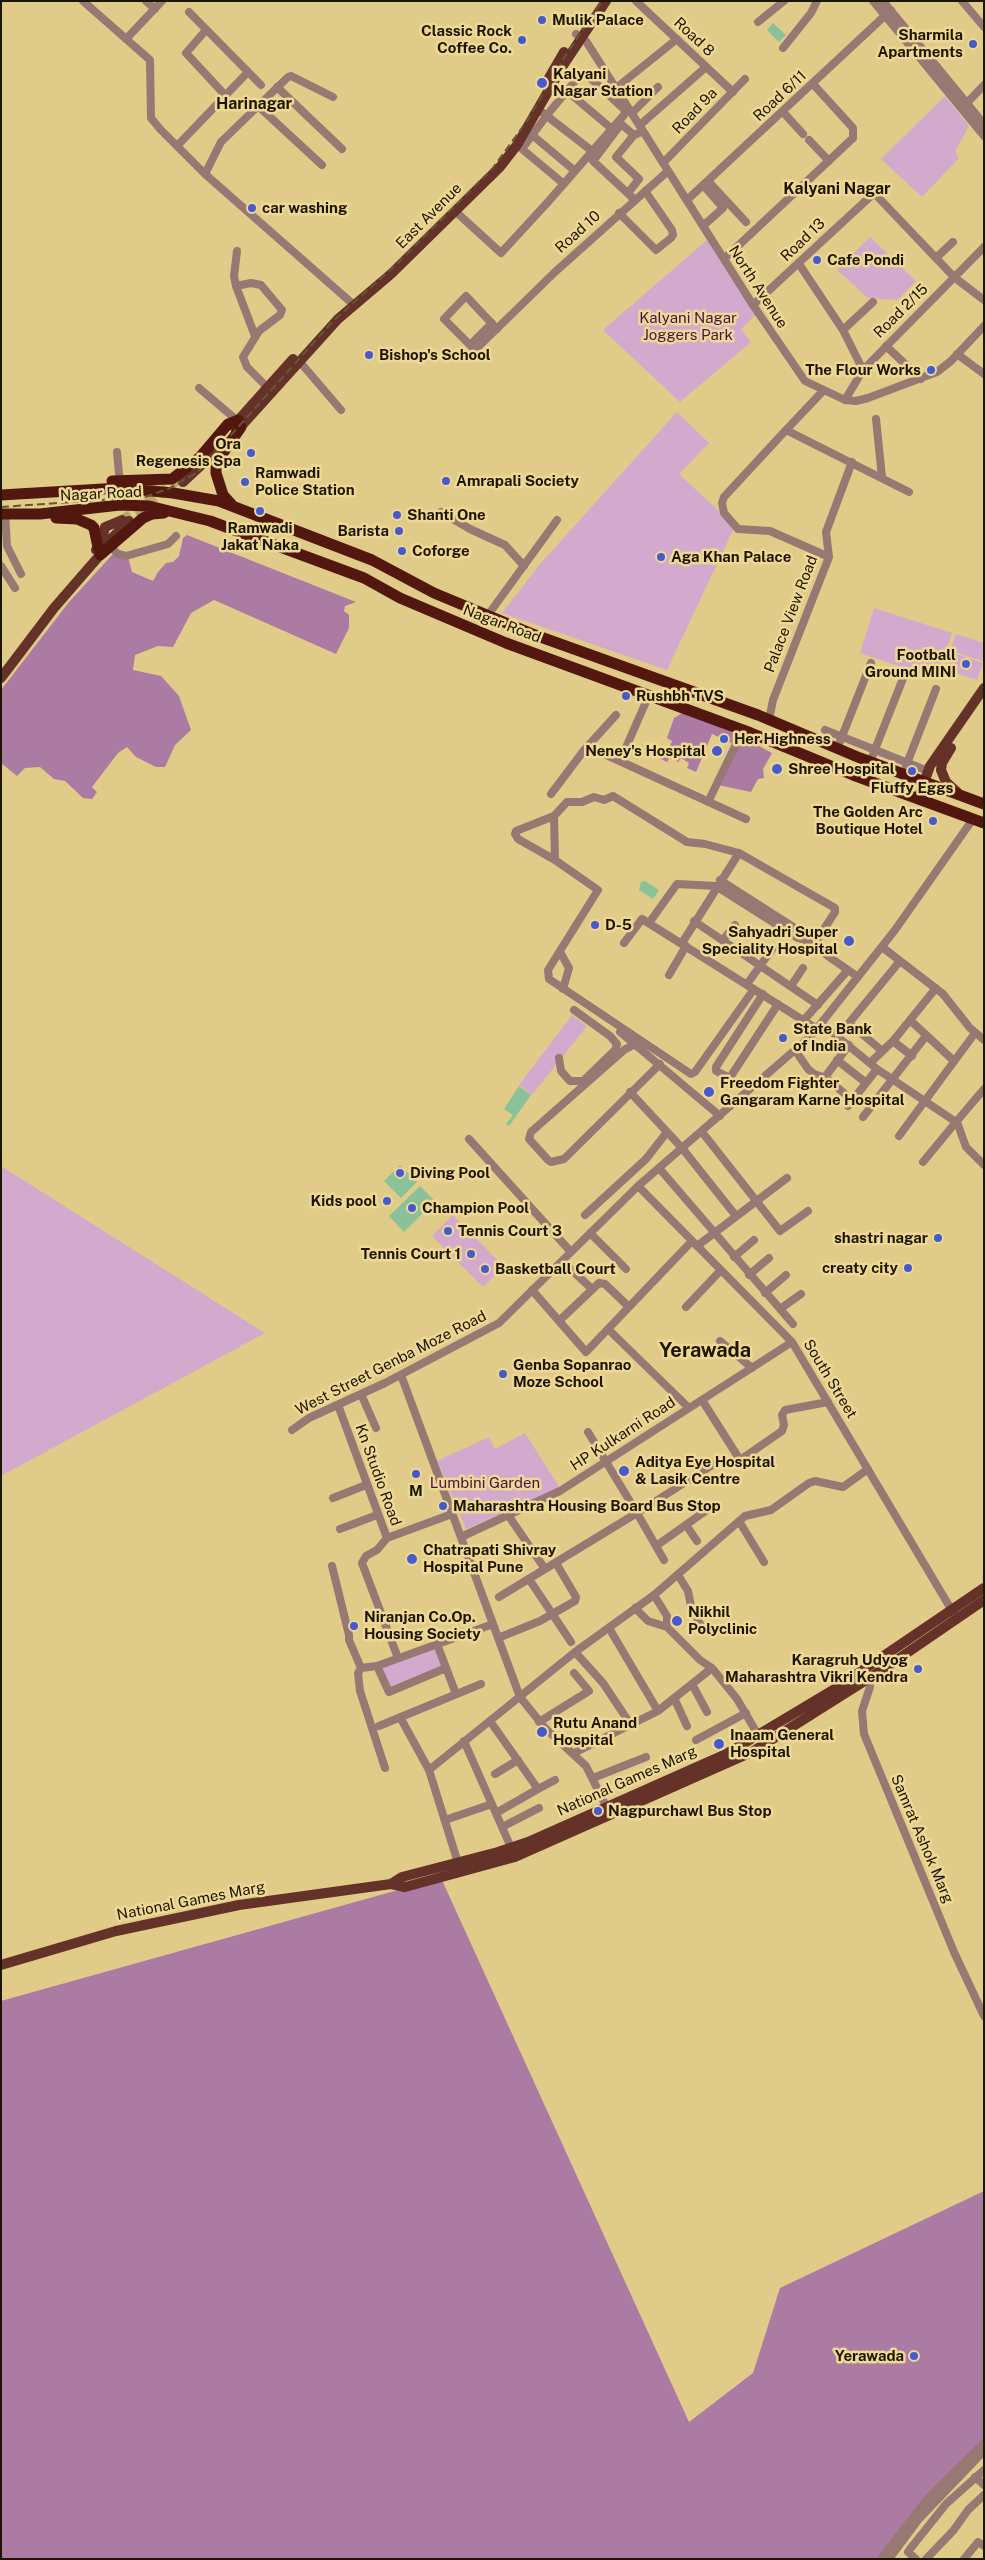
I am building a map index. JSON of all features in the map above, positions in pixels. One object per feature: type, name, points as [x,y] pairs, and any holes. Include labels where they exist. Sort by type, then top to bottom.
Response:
[{"type":"highway","points":[[120,484],[172,479],[200,457],[228,424],[241,424]]},
{"type":"highway","points":[[234,506],[223,495],[216,473],[216,463],[241,424]]},
{"type":"highway","name":"Nagar Road","points":[[1,495],[49,490],[56,483],[120,484],[234,506],[372,560],[439,596],[769,720],[870,762],[905,769],[926,777],[963,796],[984,804]]},
{"type":"highway","name":"Nagar Road","points":[[3,514],[34,514],[120,506],[149,506],[210,521],[364,578],[400,598],[445,618],[743,730],[918,800],[978,821]]},
{"type":"highway","points":[[34,514],[48,518],[83,520],[94,528],[99,551],[111,547],[148,516],[157,513],[180,514]]},
{"type":"highway","points":[[431,612],[440,605],[439,596]]},
{"type":"highway","points":[[445,618],[445,608],[453,601]]},
{"type":"main road","name":"East Avenue","points":[[270,390],[300,362],[351,303],[391,274],[509,155],[539,110],[598,1]]},
{"type":"main road","name":"East Avenue","points":[[579,36],[606,1]]},
{"type":"main road","name":"East Avenue","points":[[181,480],[241,424],[351,303],[495,162],[539,110]]},
{"type":"main road","points":[[1,666],[99,551],[104,548],[125,521]]},
{"type":"main road","points":[[1,678],[99,551]]},
{"type":"main road","points":[[918,800],[926,777],[984,688]]},
{"type":"main road","points":[[963,796],[946,782],[941,770],[942,763],[984,700]]},
{"type":"main road","name":"National Games Marg","points":[[1,1965],[116,1931],[239,1905],[391,1884],[402,1877],[460,1868],[514,1852],[609,1811],[726,1754],[762,1740],[867,1674],[954,1614],[984,1588]]},
{"type":"main road","name":"National Games Marg","points":[[954,1614],[984,1600]]},
{"type":"street","points":[[83,1],[150,60],[151,118],[205,174],[351,303]]},
{"type":"street","points":[[146,1],[155,9]]},
{"type":"street","points":[[126,39],[162,1]]},
{"type":"street","name":"Road 8","points":[[636,1],[733,92]]},
{"type":"street","points":[[758,22],[784,1]]},
{"type":"street","points":[[783,48],[812,13],[818,1]]},
{"type":"street","points":[[873,1],[888,13],[967,103],[980,120],[984,136]]},
{"type":"street","points":[[883,1],[888,13],[980,120]]},
{"type":"street","points":[[962,1],[982,25]]},
{"type":"street","points":[[190,12],[261,85]]},
{"type":"street","name":"Road 6/11","points":[[687,200],[888,13]]},
{"type":"street","points":[[206,30],[186,53],[225,95]]},
{"type":"street","name":"North Avenue","points":[[579,36],[586,41],[799,375],[823,391],[845,400],[856,401],[868,398],[937,372],[983,328]]},
{"type":"street","points":[[616,88],[677,39]]},
{"type":"street","points":[[628,193],[639,179],[616,158],[634,135],[706,66]]},
{"type":"street","points":[[177,146],[247,72]]},
{"type":"street","points":[[455,211],[501,253],[564,184],[626,111],[588,75],[581,74],[567,91],[539,110],[531,134],[522,149],[564,184]]},
{"type":"street","points":[[205,174],[221,142],[256,105],[289,76],[333,97]]},
{"type":"street","name":"Road 9a","points":[[663,163],[746,79]]},
{"type":"street","points":[[724,259],[853,138],[855,133],[813,84]]},
{"type":"street","points":[[967,103],[984,84]]},
{"type":"street","points":[[277,87],[342,149]]},
{"type":"street","points":[[632,113],[658,87]]},
{"type":"street","points":[[567,91],[612,129]]},
{"type":"street","points":[[256,105],[322,165]]},
{"type":"street","points":[[539,110],[592,151]]},
{"type":"street","points":[[783,112],[829,161]]},
{"type":"street","points":[[634,135],[621,124],[593,161],[635,200]]},
{"type":"street","points":[[531,134],[575,171]]},
{"type":"street","name":"Road 10","points":[[494,326],[466,296],[444,319],[473,349],[494,326],[509,317],[619,213],[668,170]]},
{"type":"street","points":[[706,183],[746,222]]},
{"type":"street","points":[[703,226],[723,208],[706,183]]},
{"type":"street","points":[[619,213],[656,250],[671,238],[673,235],[672,230],[645,191]]},
{"type":"street","name":"Road 13","points":[[753,305],[872,195],[876,195],[936,258]]},
{"type":"street","points":[[953,242],[936,258],[954,277],[984,300]]},
{"type":"street","name":"Road 2/15","points":[[845,400],[863,370],[984,247]]},
{"type":"street","points":[[237,252],[234,276],[236,286],[255,336]]},
{"type":"street","points":[[799,264],[843,330],[863,370]]},
{"type":"street","points":[[236,286],[251,283],[261,286],[282,310],[255,336],[245,351],[243,362],[270,390]]},
{"type":"street","points":[[843,330],[873,302]]},
{"type":"street","points":[[886,346],[921,379]]},
{"type":"street","points":[[957,354],[984,374]]},
{"type":"street","points":[[300,362],[340,410]]},
{"type":"street","points":[[199,388],[241,424]]},
{"type":"street","points":[[823,391],[724,497],[722,503],[724,513],[738,529],[770,531],[829,557]]},
{"type":"street","points":[[876,419],[882,477]]},
{"type":"street","points":[[786,430],[909,492]]},
{"type":"street","points":[[117,452],[120,484]]},
{"type":"street","name":"Palace View Road","points":[[769,720],[783,675],[829,557],[826,532],[852,462]]},
{"type":"street","points":[[441,512],[470,529],[505,545],[524,566]]},
{"type":"street","points":[[3,514],[7,546],[21,574]]},
{"type":"street","points":[[488,615],[557,520]]},
{"type":"street","points":[[111,547],[118,554],[126,556],[168,544],[176,536]]},
{"type":"street","points":[[1,566],[15,588]]},
{"type":"street","points":[[838,749],[871,663]]},
{"type":"street","points":[[870,762],[904,676]]},
{"type":"street","points":[[825,730],[875,750],[905,769],[936,689]]},
{"type":"street","points":[[620,761],[649,696]]},
{"type":"street","points":[[551,794],[587,747],[616,716]]},
{"type":"street","points":[[708,802],[743,730]]},
{"type":"street","points":[[587,747],[746,819]]},
{"type":"street","points":[[754,989],[693,1074],[549,979],[547,973],[598,890],[555,860],[518,839],[515,834],[519,829],[554,816],[567,802],[582,802],[594,797],[604,800],[613,796],[687,842],[705,844],[739,853],[835,908],[835,912],[812,946]]},
{"type":"street","points":[[554,816],[555,860]]},
{"type":"street","name":"West Street Genba Moze Road","points":[[292,1430],[309,1418],[401,1375],[490,1329],[638,1186],[795,1050],[819,1026],[978,821]]},
{"type":"street","points":[[669,975],[694,921],[739,853]]},
{"type":"street","points":[[649,923],[677,884],[718,883],[858,977]]},
{"type":"street","points":[[624,943],[642,919],[804,1020],[819,1026],[849,1046],[877,1069],[956,1122],[966,1147],[984,1165]]},
{"type":"street","points":[[694,921],[818,1004]]},
{"type":"street","points":[[723,940],[735,925]]},
{"type":"street","points":[[882,947],[936,988],[975,1033],[984,1040]]},
{"type":"street","points":[[747,984],[773,948]]},
{"type":"street","points":[[560,952],[569,968],[563,989]]},
{"type":"street","points":[[881,1050],[849,1023],[900,961]]},
{"type":"street","points":[[791,986],[803,968]]},
{"type":"street","points":[[804,1020],[848,970]]},
{"type":"street","points":[[870,1063],[881,1050],[893,1041],[936,988]]},
{"type":"street","points":[[763,994],[716,1067],[716,1070],[725,1076],[731,1076],[778,1004]]},
{"type":"street","points":[[754,1008],[769,1018]]},
{"type":"street","points":[[559,1058],[561,1071],[570,1081],[583,1081],[615,1050],[617,1044],[610,1036],[574,1010]]},
{"type":"street","points":[[910,1020],[954,1061]]},
{"type":"street","points":[[616,1029],[720,1116]]},
{"type":"street","points":[[899,1136],[975,1033]]},
{"type":"street","points":[[864,1117],[926,1036]]},
{"type":"street","points":[[893,1041],[912,1056]]},
{"type":"street","points":[[635,1044],[624,1050],[531,1132],[529,1139],[551,1162],[564,1160],[660,1064]]},
{"type":"street","points":[[826,1078],[826,1074],[849,1046]]},
{"type":"street","points":[[795,1050],[808,1069],[814,1074],[826,1078],[850,1103],[877,1069]]},
{"type":"street","points":[[837,1060],[866,1082]]},
{"type":"street","points":[[923,1162],[984,1089]]},
{"type":"street","points":[[630,1092],[682,1148],[736,1216]]},
{"type":"street","points":[[585,1215],[646,1158],[667,1132]]},
{"type":"street","points":[[702,1132],[780,1231],[808,1212]]},
{"type":"street","points":[[469,1139],[571,1252]]},
{"type":"street","points":[[659,1168],[713,1234],[793,1324]]},
{"type":"street","points":[[532,1290],[586,1352],[695,1243],[713,1234],[787,1178]]},
{"type":"street","name":"South Street","points":[[638,1186],[792,1342],[954,1614]]},
{"type":"street","points":[[590,1233],[626,1269]]},
{"type":"street","points":[[734,1258],[754,1240]]},
{"type":"street","points":[[749,1275],[769,1258]]},
{"type":"street","points":[[562,1260],[592,1289]]},
{"type":"street","points":[[686,1307],[721,1270]]},
{"type":"street","points":[[765,1293],[786,1275]]},
{"type":"street","points":[[559,1321],[592,1289],[602,1283],[629,1307]]},
{"type":"street","points":[[780,1309],[801,1294]]},
{"type":"street","points":[[608,1329],[689,1408]]},
{"type":"street","points":[[720,1341],[752,1368]]},
{"type":"street","name":"HP Kulkarni Road","points":[[461,1537],[560,1491],[792,1342]]},
{"type":"street","points":[[401,1375],[520,1697],[539,1722],[574,1753],[593,1778],[609,1811]]},
{"type":"street","points":[[361,1394],[376,1428]]},
{"type":"street","points":[[702,1400],[740,1460],[782,1431],[784,1425],[782,1415],[786,1410],[828,1402]]},
{"type":"street","name":"Kn Studio Road","points":[[338,1405],[386,1538],[378,1550],[366,1556],[362,1563],[398,1658]]},
{"type":"street","points":[[588,1432],[607,1460],[664,1560]]},
{"type":"street","points":[[499,1597],[556,1564],[714,1464]]},
{"type":"street","points":[[429,1770],[576,1652],[654,1595],[745,1516],[771,1510],[814,1481],[843,1487],[868,1469]]},
{"type":"street","points":[[333,1498],[366,1485]]},
{"type":"street","points":[[656,1546],[714,1505]]},
{"type":"street","points":[[386,1538],[452,1514]]},
{"type":"street","points":[[340,1530],[377,1515]]},
{"type":"street","points":[[508,1515],[545,1569]]},
{"type":"street","points":[[739,1521],[764,1562]]},
{"type":"street","points":[[686,1525],[697,1541]]},
{"type":"street","points":[[498,1638],[552,1614],[570,1604],[576,1597],[556,1564]]},
{"type":"street","points":[[332,1566],[349,1640],[361,1668]]},
{"type":"street","points":[[678,1575],[688,1591],[691,1606],[703,1630]]},
{"type":"street","points":[[529,1579],[571,1642]]},
{"type":"street","points":[[654,1595],[668,1616],[666,1627]]},
{"type":"street","points":[[635,1608],[648,1621],[666,1627],[700,1660],[712,1668],[746,1714],[762,1740]]},
{"type":"street","points":[[361,1668],[377,1666],[493,1624]]},
{"type":"street","points":[[609,1628],[658,1711]]},
{"type":"street","points":[[437,1644],[456,1694]]},
{"type":"street","points":[[576,1652],[600,1679],[631,1725]]},
{"type":"street","points":[[377,1666],[389,1692],[446,1668]]},
{"type":"street","points":[[361,1668],[358,1673],[360,1691],[384,1768]]},
{"type":"street","points":[[574,1753],[658,1711],[712,1668]]},
{"type":"street","points":[[539,1722],[588,1691],[574,1673]]},
{"type":"street","name":"Samrat Ashok Marg","points":[[867,1674],[870,1687],[862,1720],[864,1734],[954,1952],[982,2007],[984,2016]]},
{"type":"street","points":[[585,1687],[600,1679]]},
{"type":"street","points":[[378,1726],[481,1684]]},
{"type":"street","points":[[692,1684],[706,1712]]},
{"type":"street","points":[[674,1698],[687,1726]]},
{"type":"street","points":[[696,1740],[746,1714]]},
{"type":"street","points":[[400,1717],[429,1770],[460,1868]]},
{"type":"street","points":[[490,1721],[538,1789]]},
{"type":"street","points":[[464,1742],[514,1852]]},
{"type":"street","points":[[593,1778],[646,1756]]},
{"type":"street","points":[[495,1774],[518,1760]]},
{"type":"street","points":[[496,1813],[556,1780]]},
{"type":"street","points":[[445,1820],[492,1804]]},
{"type":"street","points":[[502,1827],[539,1808]]},
{"type":"street","points":[[881,2559],[929,2498],[984,2443]]},
{"type":"street","points":[[889,2559],[918,2520],[984,2451]]},
{"type":"street","points":[[913,2558],[908,2552],[946,2504],[984,2470]]},
{"type":"street","points":[[975,2477],[984,2485]]},
{"type":"street","points":[[926,2559],[953,2531],[968,2510],[984,2495]]},
{"type":"street","points":[[964,2559],[978,2542],[984,2546]]},
{"type":"green space","points":[[945,96],[969,126],[955,151],[959,158],[922,197],[881,159]]},
{"type":"green space","points":[[870,237],[916,281],[898,300],[868,298],[837,270]]},
{"type":"green space","name":"Kalyani Nagar Joggers Park","points":[[707,240],[756,314],[741,329],[751,342],[680,402],[603,330]]},
{"type":"green space","points":[[677,412],[709,443],[679,474],[735,526],[667,670],[502,613],[541,563]]},
{"type":"green space","points":[[874,608],[952,633],[937,679],[860,653]]},
{"type":"green space","points":[[956,634],[984,643],[983,661],[950,651]]},
{"type":"green space","points":[[950,652],[983,663],[977,680],[944,669]]},
{"type":"green space","points":[[572,1015],[587,1026],[532,1095],[519,1085]]},
{"type":"green space","points":[[1,1166],[265,1333],[1,1476]]},
{"type":"green space","points":[[453,1215],[504,1267],[483,1287],[432,1236]]},
{"type":"green space","name":"Lumbini Garden","points":[[525,1433],[560,1488],[466,1529],[437,1461],[489,1437],[495,1449]]},
{"type":"green space","points":[[437,1644],[446,1668],[389,1692],[377,1666]]},
{"type":"shaded area","points":[[773,23],[786,35],[779,42],[767,30]]},
{"type":"shaded area","points":[[187,535],[356,602],[345,606],[344,611],[349,615],[349,628],[336,654],[214,600],[191,613],[173,647],[158,646],[135,655],[133,670],[161,676],[179,696],[191,730],[175,745],[165,767],[156,767],[136,757],[127,747],[118,753],[92,787],[97,792],[92,799],[83,798],[65,781],[54,779],[40,767],[25,768],[17,776],[1,763],[1,690],[69,602],[113,554],[128,557],[132,572],[153,581],[166,563],[173,562],[179,556],[183,538]]},
{"type":"shaded area","points":[[684,712],[739,735],[734,744],[712,734],[696,772],[687,768],[689,763],[681,758],[678,762],[670,757],[667,762],[659,758],[661,754],[667,753],[672,741],[667,738],[674,718]]},
{"type":"shaded area","points":[[742,737],[772,753],[763,769],[764,778],[758,779],[751,792],[718,785]]},
{"type":"shaded area","points":[[645,881],[659,890],[653,899],[639,890],[641,882]]},
{"type":"shaded area","points":[[519,1086],[531,1095],[509,1126],[506,1124],[513,1115],[504,1109]]},
{"type":"shaded area","name":"Diving Pool","points":[[400,1165],[417,1182],[401,1198],[384,1181]]},
{"type":"shaded area","name":"Champion Pool","points":[[420,1186],[435,1201],[404,1232],[389,1216]]},
{"type":"shaded area","points":[[441,1878],[689,2422],[753,2373],[780,2288],[984,2191],[984,2444],[958,2476],[912,2517],[882,2559],[1,2559],[1,2001]]},
{"type":"tunnel","points":[[122,520],[139,510],[180,478]]},
{"type":"railway","points":[[1,507],[145,497],[168,489],[198,472],[333,321],[398,263],[492,169],[527,121],[566,55],[602,1]]},
{"type":"place","name":"Mulik Palace","points":[[542,20]]},
{"type":"place","name":"Classic Rock Coffee Co.","points":[[522,40]]},
{"type":"place","name":"Sharmila Apartments","points":[[973,44]]},
{"type":"place","name":"Kalyani Nagar Station","points":[[542,83]]},
{"type":"place","name":"car washing","points":[[252,208]]},
{"type":"place","name":"Cafe Pondi","points":[[817,260]]},
{"type":"place","name":"Bishop's School","points":[[369,355]]},
{"type":"place","name":"The Flour Works","points":[[931,370]]},
{"type":"place","name":"Ora Regenesis Spa","points":[[251,453]]},
{"type":"place","name":"Amrapali Society","points":[[446,481]]},
{"type":"place","name":"Ramwadi Police Station","points":[[245,482]]},
{"type":"place","name":"Ramwadi Jakat Naka","points":[[260,511]]},
{"type":"place","name":"Shanti One","points":[[397,515]]},
{"type":"place","name":"Barista","points":[[399,531]]},
{"type":"place","name":"Coforge","points":[[402,551]]},
{"type":"place","name":"Aga Khan Palace","points":[[661,557]]},
{"type":"place","name":"Football Ground MINI","points":[[966,664]]},
{"type":"place","name":"Rushbh TVS","points":[[626,696]]},
{"type":"place","name":"Her Highness","points":[[724,739]]},
{"type":"place","name":"Neney's Hospital","points":[[717,751]]},
{"type":"place","name":"Shree Hospital","points":[[777,769]]},
{"type":"place","name":"Fluffy Eggs","points":[[912,771]]},
{"type":"place","name":"The Golden Arc Boutique Hotel","points":[[933,821]]},
{"type":"place","name":"D-5","points":[[595,925]]},
{"type":"place","name":"Sahyadri Super Speciality Hospital","points":[[849,941]]},
{"type":"place","name":"State Bank of India","points":[[783,1038]]},
{"type":"place","name":"Freedom Fighter Gangaram Karne Hospital","points":[[709,1092]]},
{"type":"place","name":"Diving Pool","points":[[400,1173]]},
{"type":"place","name":"Kids pool","points":[[387,1201]]},
{"type":"place","name":"Champion Pool","points":[[412,1208]]},
{"type":"place","name":"Tennis Court 3","points":[[448,1231]]},
{"type":"place","name":"shastri nagar","points":[[938,1238]]},
{"type":"place","name":"Tennis Court 1","points":[[471,1254]]},
{"type":"place","name":"creaty city","points":[[908,1268]]},
{"type":"place","name":"Basketball Court","points":[[485,1269]]},
{"type":"place","name":"Genba Sopanrao Moze School","points":[[503,1374]]},
{"type":"place","name":"Aditya Eye Hospital & Lasik Centre","points":[[624,1471]]},
{"type":"place","name":"M","points":[[416,1474]]},
{"type":"place","name":"Maharashtra Housing Board Bus Stop","points":[[443,1506]]},
{"type":"place","name":"Chatrapati Shivray Hospital Pune","points":[[412,1559]]},
{"type":"place","name":"Nikhil Polyclinic","points":[[677,1621]]},
{"type":"place","name":"Niranjan Co.Op. Housing Society","points":[[354,1626]]},
{"type":"place","name":"Karagruh Udyog Maharashtra Vikri Kendra","points":[[918,1669]]},
{"type":"place","name":"Rutu Anand Hospital","points":[[542,1732]]},
{"type":"place","name":"Inaam General Hospital","points":[[719,1744]]},
{"type":"place","name":"Nagpurchawl Bus Stop","points":[[598,1811]]},
{"type":"place","name":"Yerawada","points":[[914,2356]]},
{"type":"district","name":"Harinagar","points":[[254,104]]},
{"type":"district","name":"Kalyani Nagar","points":[[837,189]]},
{"type":"district","name":"Yerawada","points":[[705,1351]]}]
